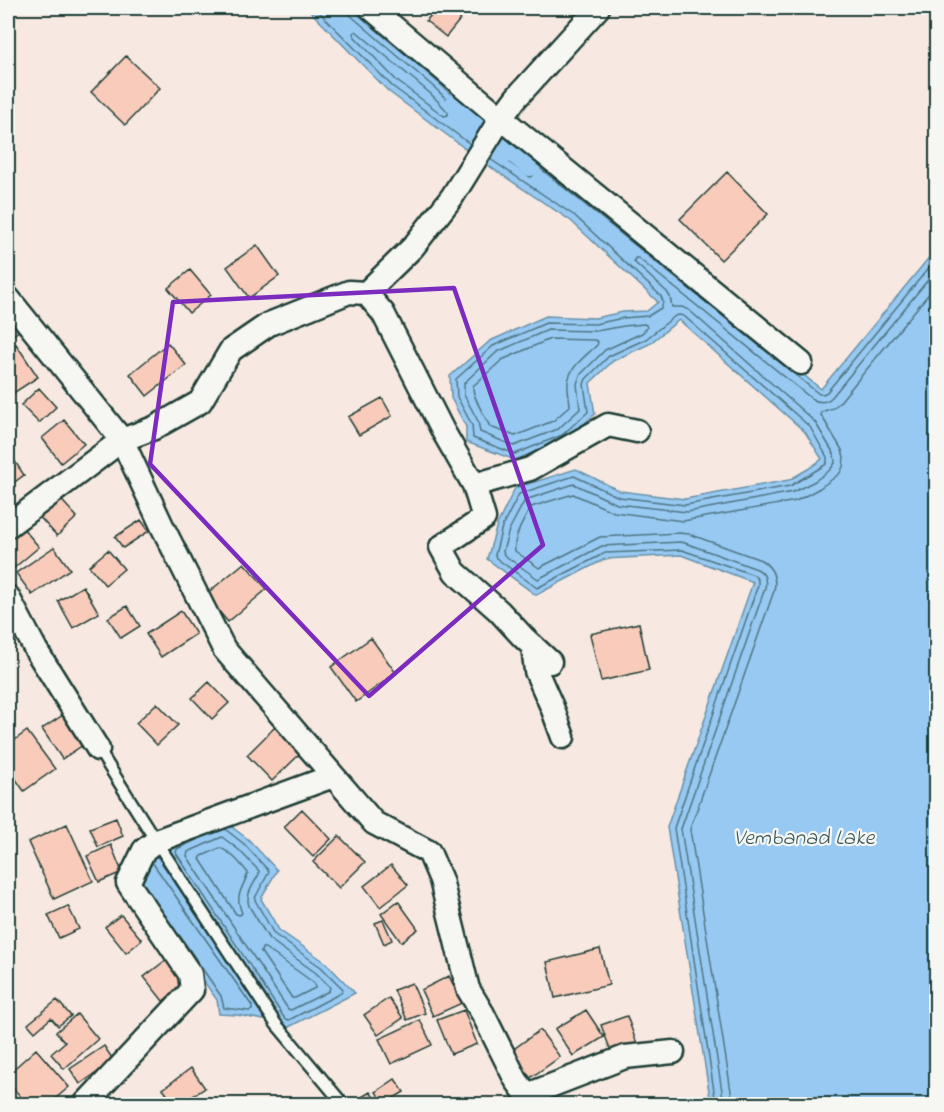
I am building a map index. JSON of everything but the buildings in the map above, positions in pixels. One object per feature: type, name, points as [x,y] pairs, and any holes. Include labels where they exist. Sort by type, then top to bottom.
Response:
[{"type":"street","points":[[371,8],[499,120],[801,363]]},
{"type":"street","points":[[366,293],[413,247],[452,197],[499,120],[516,98],[598,8]]},
{"type":"street","points":[[8,526],[122,440],[154,428],[200,402],[231,350],[268,324],[349,292],[366,293],[383,313],[443,431],[474,485],[484,518],[441,547],[455,572],[499,611],[550,662]]},
{"type":"street","points":[[8,298],[122,440],[224,650],[374,823],[429,852],[441,880],[468,989],[483,1014],[524,1100],[625,1057],[674,1052]]},
{"type":"street","points":[[474,485],[531,469],[608,425],[637,431]]},
{"type":"street","points":[[8,597],[36,650],[98,749]]},
{"type":"street","points":[[533,646],[536,671],[563,737]]},
{"type":"street","points":[[85,1104],[192,990],[190,974],[129,883],[144,850],[156,841],[333,776]]},
{"type":"lane","points":[[98,749],[276,1024],[343,1104]]},
{"type":"highlighted area","points":[[454,288],[543,545],[369,696],[150,464],[173,302]]},
{"type":"water","name":"Vembanad Lake","points":[[307,8],[350,8],[440,84],[504,147],[513,139],[821,389],[936,249],[936,1104],[711,1104],[667,827],[753,582],[681,555],[605,559],[536,595],[487,559],[497,525],[515,488],[576,469],[620,491],[685,499],[789,480],[822,459],[805,432],[679,320],[649,344],[613,361],[590,383],[595,414],[565,441],[515,460],[466,442],[466,427],[451,398],[450,376],[490,341],[546,316],[595,318],[623,312],[647,311],[658,302],[571,221],[483,162],[388,91]]},
{"type":"water","points":[[224,821],[249,840],[277,870],[261,899],[279,930],[325,962],[355,993],[285,1029],[166,847]]},
{"type":"water","points":[[154,852],[269,1021],[219,1014],[217,1000],[136,885]]},
{"type":"waterway","points":[[456,104],[530,165]]}]
